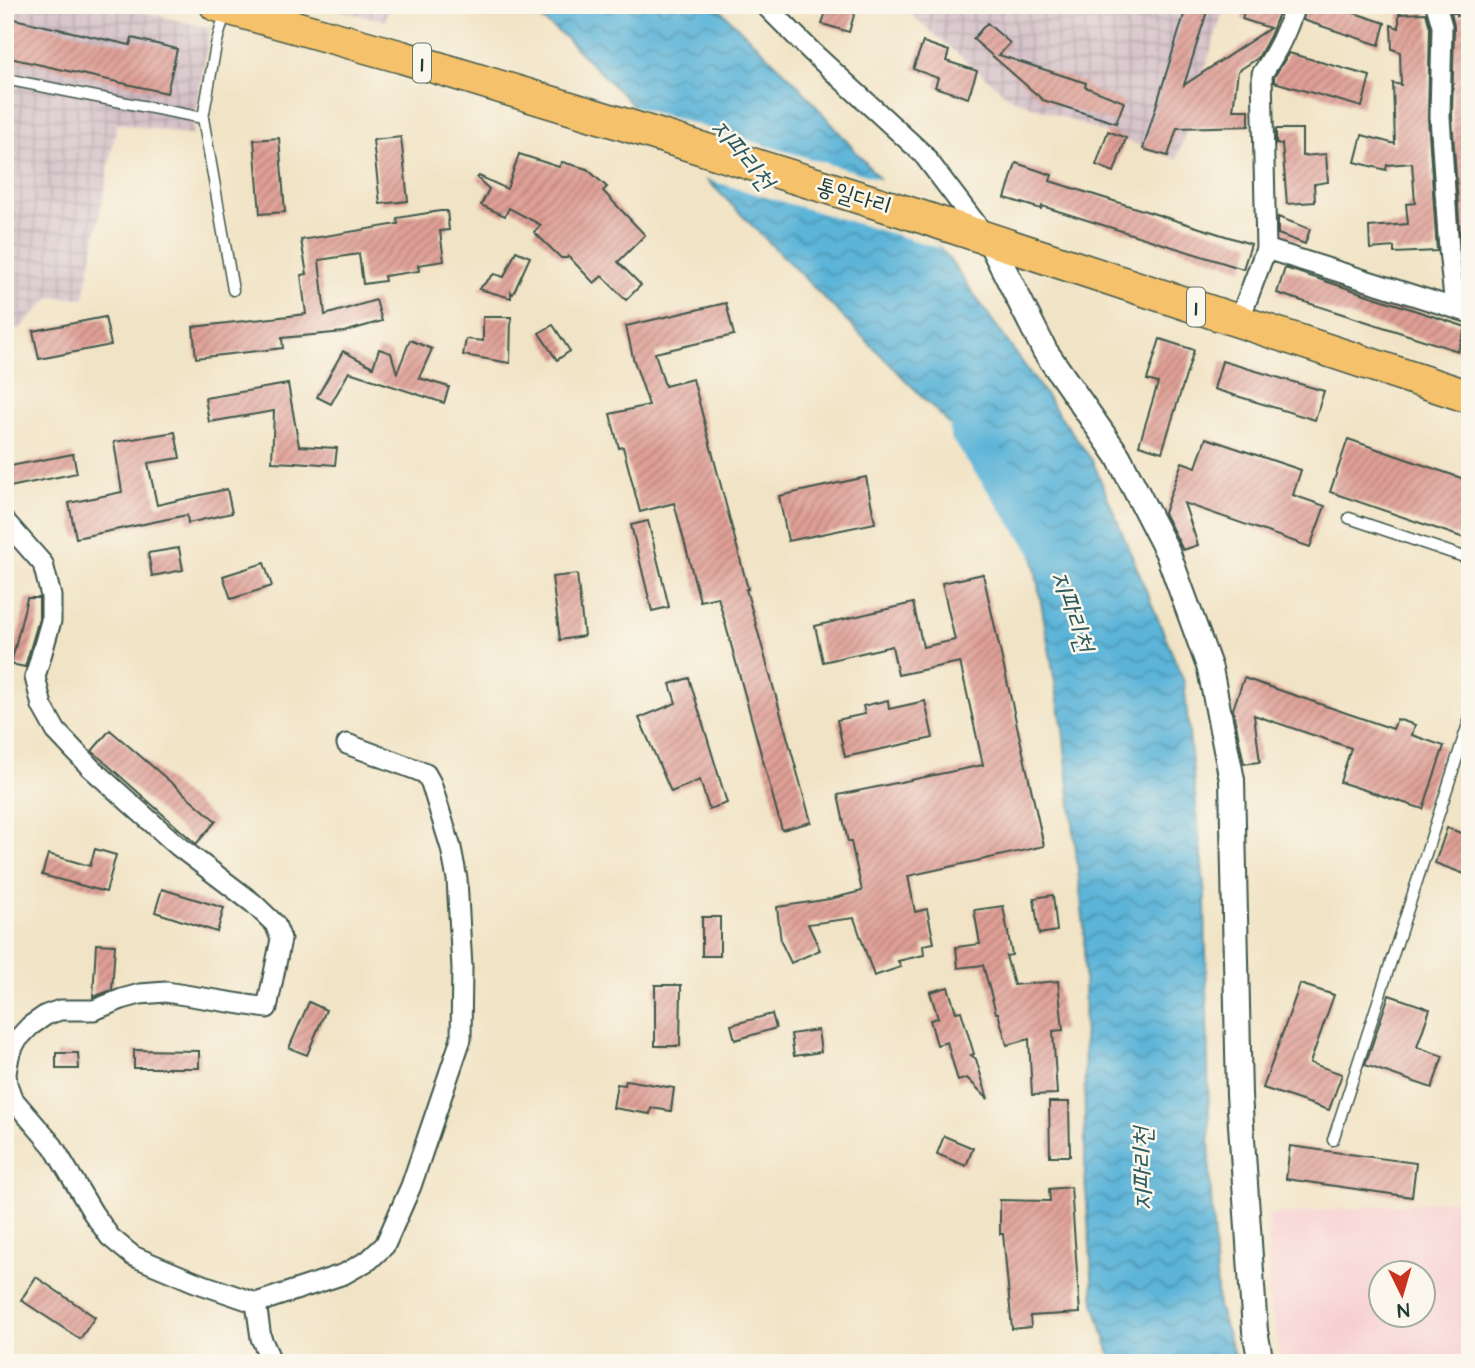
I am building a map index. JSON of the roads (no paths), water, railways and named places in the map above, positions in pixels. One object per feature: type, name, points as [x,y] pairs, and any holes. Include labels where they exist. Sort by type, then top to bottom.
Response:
[{"type":"main road","name":"통일다리","points":[[221,7],[402,57],[626,124],[988,238]]},
{"type":"main road","name":"1","points":[[988,238],[1470,397]]},
{"type":"street","points":[[765,5],[923,154],[988,238],[1045,351],[1118,456],[1167,551],[1210,669],[1233,780],[1238,1095],[1255,1331],[1261,1363]]},
{"type":"street","points":[[1239,321],[1265,249],[1262,74],[1288,29],[1295,5]]},
{"type":"street","points":[[1265,249],[1462,311],[1449,250],[1440,117],[1442,26],[1436,5]]},
{"type":"street","points":[[5,521],[43,564],[51,596],[51,621],[35,677],[43,706],[56,731],[91,768],[178,846],[253,903],[275,924],[281,939],[267,1008],[166,992],[140,994],[94,1010],[60,1010],[30,1026],[16,1041],[9,1056],[7,1084],[12,1098],[53,1146],[110,1237],[133,1256],[195,1282],[256,1303],[344,1274],[369,1260],[385,1245],[411,1186],[461,1039],[461,917],[457,879],[451,848],[431,783],[426,774],[347,744]]},
{"type":"street","points":[[256,1303],[261,1338],[272,1363]]},
{"type":"lane","points":[[221,7],[202,118],[233,290]]},
{"type":"lane","points":[[5,79],[202,118]]},
{"type":"lane","points":[[1349,519],[1470,559]]},
{"type":"lane","points":[[1333,1140],[1470,718]]},
{"type":"water","points":[[523,5],[715,5],[797,84],[946,255],[1093,462],[1184,682],[1205,895],[1210,1179],[1218,1306],[1237,1363],[1113,1363],[1094,1303],[1085,1176],[1084,927],[1063,729],[1023,498],[565,37]]},
{"type":"waterway","name":"지파리천","points":[[967,431],[1053,554]]}]
